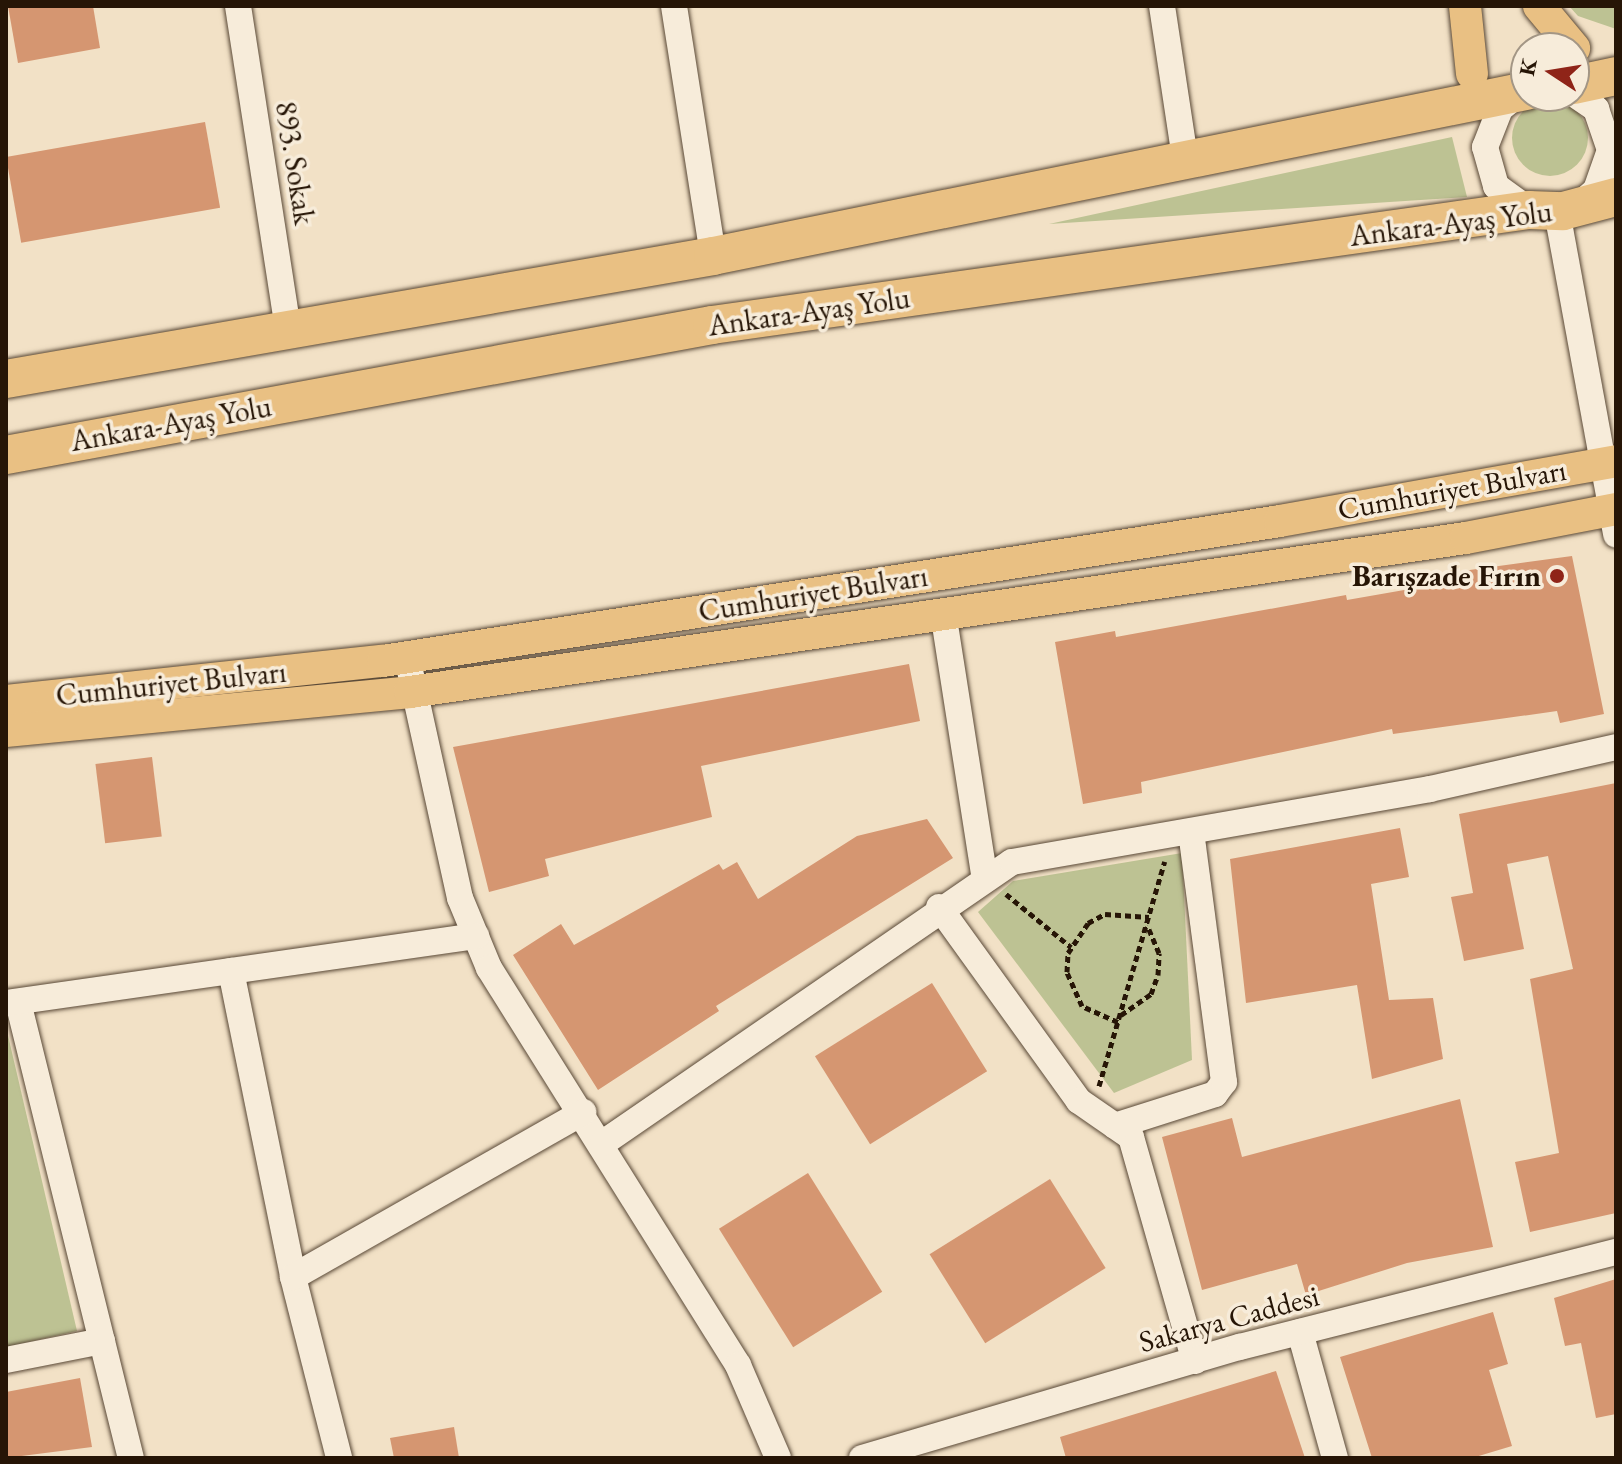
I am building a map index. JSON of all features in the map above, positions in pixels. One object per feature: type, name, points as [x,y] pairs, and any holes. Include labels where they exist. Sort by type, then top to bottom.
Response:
[{"type":"highway","points":[[1590,72],[1616,76]]},
{"type":"highway","points":[[6,379],[713,256],[1186,164],[1474,90],[1510,92]]},
{"type":"highway","name":"Ankara-Ayaş Yolu","points":[[6,455],[712,325],[1555,209],[1616,197]]},
{"type":"main road","points":[[1465,6],[1474,90]]},
{"type":"main road","points":[[1539,6],[1553,32]]},
{"type":"main road","points":[[1590,68],[1616,67]]},
{"type":"main road","name":"Cumhuriyet Bulvarı","points":[[6,701],[407,657],[1280,521],[1611,462]]},
{"type":"main road","name":"Cumhuriyet Bulvarı","points":[[6,731],[410,692],[943,612],[1614,518]]},
{"type":"street","name":"893. Sokak","points":[[238,6],[288,330]]},
{"type":"street","points":[[674,6],[713,256]]},
{"type":"street","points":[[1162,6],[1186,164]]},
{"type":"street","points":[[1474,90],[1496,186],[1555,209],[1596,190],[1610,150],[1590,99]]},
{"type":"street","points":[[1486,141],[1500,109],[1510,101]]},
{"type":"street","points":[[1555,209],[1611,462],[1614,518]]},
{"type":"street","points":[[943,612],[984,875]]},
{"type":"street","points":[[407,657],[410,692],[460,898],[489,968],[603,1143],[738,1365],[778,1458]]},
{"type":"street","points":[[603,1143],[984,875],[1012,862],[1430,789],[1616,747]]},
{"type":"street","points":[[1115,1126],[1215,1094],[1224,1082],[1182,833]]},
{"type":"street","points":[[939,907],[1079,1101],[1131,1137],[1195,1361]]},
{"type":"street","points":[[131,1458],[12,1002],[476,936]]},
{"type":"street","points":[[231,971],[293,1277],[339,1458]]},
{"type":"street","points":[[293,1277],[583,1112]]},
{"type":"street","name":"Sakarya Caddesi","points":[[862,1458],[1300,1332],[1616,1252]]},
{"type":"street","points":[[1300,1332],[1335,1458]]},
{"type":"street","points":[[6,1360],[102,1341]]},
{"type":"path","points":[[1092,1110],[1149,917],[1182,833]]},
{"type":"path","points":[[984,875],[1071,947]]},
{"type":"path","points":[[1118,1022],[1097,1017],[1072,990],[1071,947],[1088,923],[1105,914],[1149,917]]},
{"type":"path","points":[[1120,1015],[1151,994],[1158,975],[1159,953],[1147,925]]},
{"type":"green space","points":[[1569,6],[1616,6],[1616,29],[1578,16]]},
{"type":"green space","points":[[1522,112],[1578,112],[1587,131],[1585,152],[1577,165],[1564,173],[1550,176],[1536,173],[1523,165],[1515,152],[1512,138]]},
{"type":"green space","points":[[1452,137],[1467,197],[1049,224]]},
{"type":"green space","points":[[1182,853],[1192,1060],[1114,1093],[978,912],[1013,881]]},
{"type":"green space","points":[[6,1027],[77,1331],[6,1347]]},
{"type":"building","points":[[8,6],[93,6],[100,48],[18,63]]},
{"type":"building","points":[[205,122],[220,208],[21,243],[6,157]]},
{"type":"building","points":[[1572,556],[1604,714],[1560,723],[1557,711],[1393,734],[1392,729],[1141,782],[1142,793],[1083,804],[1055,642],[1115,631],[1116,637],[1346,595],[1347,600],[1450,582],[1448,573]]},
{"type":"building","points":[[909,664],[920,721],[701,766],[712,817],[545,859],[549,876],[489,892],[453,747]]},
{"type":"building","points":[[152,757],[162,836],[105,843],[95,764]]},
{"type":"building","points":[[1616,783],[1616,1213],[1530,1232],[1515,1162],[1559,1153],[1530,979],[1573,969],[1548,856],[1507,864],[1524,949],[1464,961],[1451,897],[1473,893],[1459,814]]},
{"type":"building","points":[[927,819],[953,858],[716,1006],[719,1011],[598,1090],[513,955],[561,924],[574,945],[719,864],[723,870],[737,862],[758,899],[857,836]]},
{"type":"building","points":[[1400,828],[1409,877],[1371,884],[1389,1000],[1433,998],[1443,1059],[1372,1079],[1357,985],[1246,1003],[1230,859]]},
{"type":"building","points":[[932,983],[987,1071],[870,1144],[815,1056]]},
{"type":"building","points":[[1460,1099],[1493,1247],[1407,1263],[1306,1295],[1297,1264],[1202,1290],[1162,1137],[1232,1118],[1242,1157]]},
{"type":"building","points":[[808,1173],[882,1292],[793,1347],[719,1229]]},
{"type":"building","points":[[1050,1179],[1106,1268],[985,1343],[930,1254]]},
{"type":"building","points":[[1616,1279],[1616,1414],[1596,1418],[1581,1343],[1565,1346],[1554,1298]]},
{"type":"building","points":[[1493,1312],[1508,1364],[1489,1370],[1512,1446],[1472,1458],[1372,1458],[1340,1357]]},
{"type":"building","points":[[1276,1371],[1305,1458],[1066,1458],[1060,1437]]},
{"type":"building","points":[[80,1378],[92,1447],[6,1458],[6,1392]]},
{"type":"building","points":[[454,1427],[459,1458],[394,1458],[390,1438]]},
{"type":"place","name":"Barışzade Fırın","points":[[1557,576]]}]
